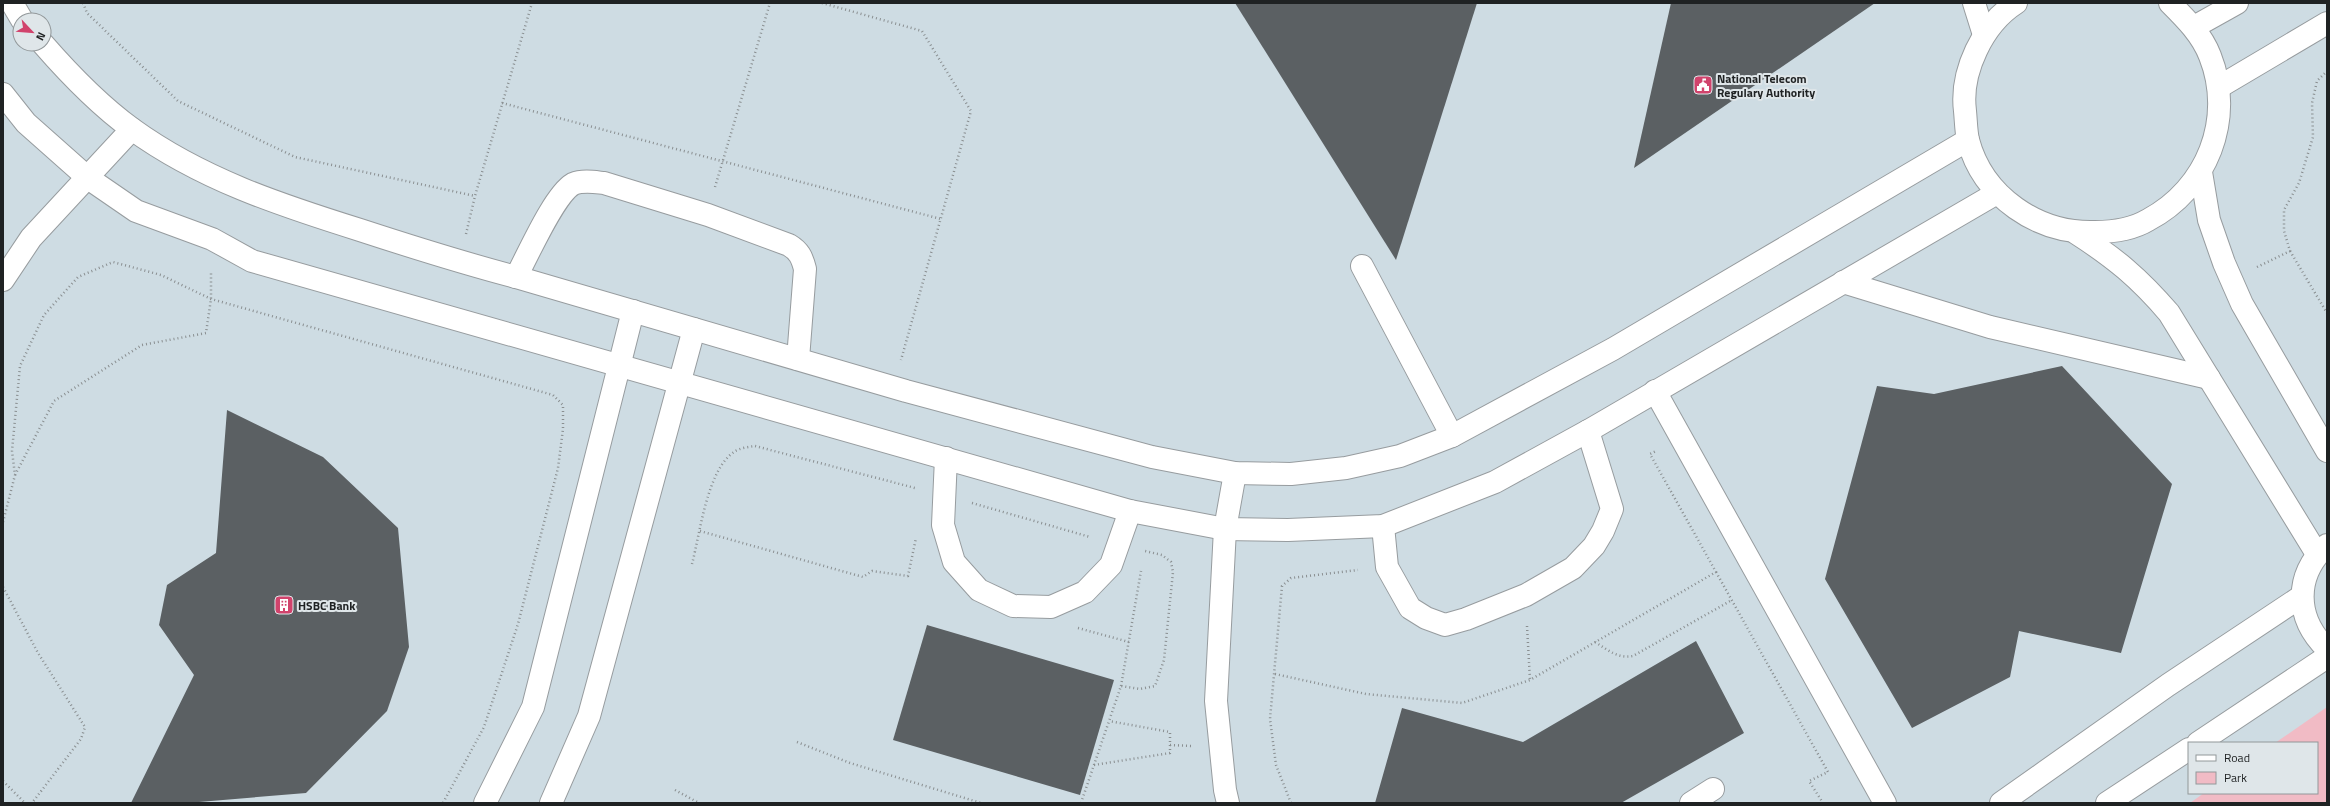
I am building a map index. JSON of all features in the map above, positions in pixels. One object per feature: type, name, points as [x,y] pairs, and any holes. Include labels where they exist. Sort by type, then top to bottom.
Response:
[{"type":"street","points":[[12,3],[17,12]]},
{"type":"street","points":[[1974,3],[1984,35]]},
{"type":"street","points":[[2016,3],[2008,8],[1984,35],[1969,68],[1964,104],[1968,140],[1980,168],[1997,193],[2020,212],[2047,226],[2076,233],[2112,232],[2147,221],[2178,200],[2201,172],[2214,145],[2220,116],[2219,87],[2210,56],[2194,27],[2170,3]]},
{"type":"street","points":[[2194,27],[2237,3]]},
{"type":"street","points":[[2219,87],[2327,23]]},
{"type":"street","points":[[50,52],[75,80],[132,129],[201,172],[275,204],[459,262],[516,276],[893,387],[1152,457],[1235,473],[1291,474],[1346,468],[1400,456],[1452,436],[1613,349],[1968,140]]},
{"type":"street","points":[[3,94],[26,123],[88,178],[136,211],[212,239],[252,261],[1130,511],[1226,528],[1288,530],[1382,526],[1495,482],[1588,431],[1655,390],[1997,193]]},
{"type":"street","points":[[3,280],[31,238],[132,129]]},
{"type":"street","points":[[2201,172],[2209,220],[2231,280],[2242,304],[2327,451]]},
{"type":"street","points":[[516,276],[560,195],[574,184],[586,181],[604,183],[708,215],[789,245],[797,250],[802,258],[805,269],[798,359]]},
{"type":"street","points":[[2076,233],[2110,255],[2142,282],[2169,313],[2209,378],[2322,549],[2306,574],[2302,596],[2305,619],[2316,638],[2327,649]]},
{"type":"street","points":[[1362,266],[1452,436]]},
{"type":"street","points":[[1843,282],[1990,327],[2209,378]]},
{"type":"street","points":[[485,803],[533,707],[621,366],[633,311]]},
{"type":"street","points":[[551,803],[589,716],[694,329]]},
{"type":"street","points":[[1655,390],[1885,803]]},
{"type":"street","points":[[1382,526],[1387,567],[1410,608],[1426,618],[1445,625],[1466,619],[1526,595],[1573,568],[1594,546],[1603,531],[1612,509],[1588,431]]},
{"type":"street","points":[[946,458],[943,525],[954,562],[979,590],[1013,606],[1051,607],[1085,592],[1111,564],[1130,511]]},
{"type":"street","points":[[1228,803],[1225,790],[1216,701],[1226,528],[1235,473]]},
{"type":"street","points":[[2001,803],[2168,685],[2302,596]]},
{"type":"street","points":[[2200,742],[2327,657]]},
{"type":"street","points":[[2108,803],[2188,750]]},
{"type":"street","points":[[1691,803],[1713,789]]},
{"type":"path","points":[[83,3],[87,13],[178,101],[295,157],[475,196]]},
{"type":"path","points":[[459,262],[475,196],[532,3]]},
{"type":"path","points":[[708,215],[722,162],[770,3]]},
{"type":"path","points":[[822,3],[922,31],[971,111],[893,387]]},
{"type":"path","points":[[2327,71],[2318,81],[2312,104],[2313,137],[2299,183],[2284,210],[2284,230],[2290,251],[2327,313]]},
{"type":"path","points":[[502,103],[941,219]]},
{"type":"path","points":[[3,522],[14,476],[54,401],[142,345],[206,333],[211,299],[212,239]]},
{"type":"path","points":[[2231,280],[2290,251]]},
{"type":"path","points":[[14,476],[12,451],[20,366],[44,315],[78,277],[113,262],[161,275],[211,299],[553,395],[562,405],[563,429],[558,468],[518,624],[484,727],[443,803]]},
{"type":"path","points":[[1680,436],[1650,454],[1828,772],[1809,781],[1823,803]]},
{"type":"path","points":[[700,531],[863,577],[872,571],[908,576],[916,537]]},
{"type":"path","points":[[1144,559],[1145,551]]},
{"type":"path","points":[[1121,686],[1142,566]]},
{"type":"path","points":[[1292,803],[1276,765],[1270,719],[1282,586],[1291,578],[1387,567]]},
{"type":"path","points":[[1275,674],[1366,694],[1462,703],[1530,680],[1716,572]]},
{"type":"path","points":[[3,588],[38,654],[85,727],[81,739],[32,803]]},
{"type":"path","points":[[1526,595],[1530,680]]},
{"type":"path","points":[[1595,642],[1616,655],[1624,657],[1633,656],[1732,600]]},
{"type":"path","points":[[1045,607],[1044,618],[1129,642]]},
{"type":"path","points":[[1094,765],[1170,753],[1170,732],[1109,721]]},
{"type":"path","points":[[797,742],[850,764],[981,803]]},
{"type":"path","points":[[3,781],[25,803]]},
{"type":"path","points":[[675,790],[699,803]]},
{"type":"shaded area","points":[[3,3],[2327,3],[2327,803],[3,803]]},
{"type":"green space","points":[[2327,707],[2327,803],[2190,803],[2203,794],[2318,794],[2318,742],[2276,742]]},
{"type":"building","points":[[1235,3],[1477,3],[1396,260]]},
{"type":"building","name":"National Telecom Regulary Authority","points":[[1671,3],[1875,3],[1634,168]]},
{"type":"building","points":[[2062,366],[2172,484],[2121,653],[2019,631],[2010,677],[1912,728],[1825,579],[1877,386],[1934,394]]},
{"type":"building","name":"HSBC Bank","points":[[227,410],[323,457],[398,528],[409,647],[387,711],[306,793],[187,803],[131,803],[194,675],[159,625],[167,585],[216,553]]},
{"type":"building","points":[[927,625],[1114,680],[1080,795],[893,740]]},
{"type":"building","points":[[1696,641],[1744,733],[1621,803],[1375,803],[1402,708],[1523,742]]},
{"type":"place","name":"National Telecom Regulary Authority","points":[[1703,85]]},
{"type":"place","name":"HSBC Bank","points":[[284,605]]}]
